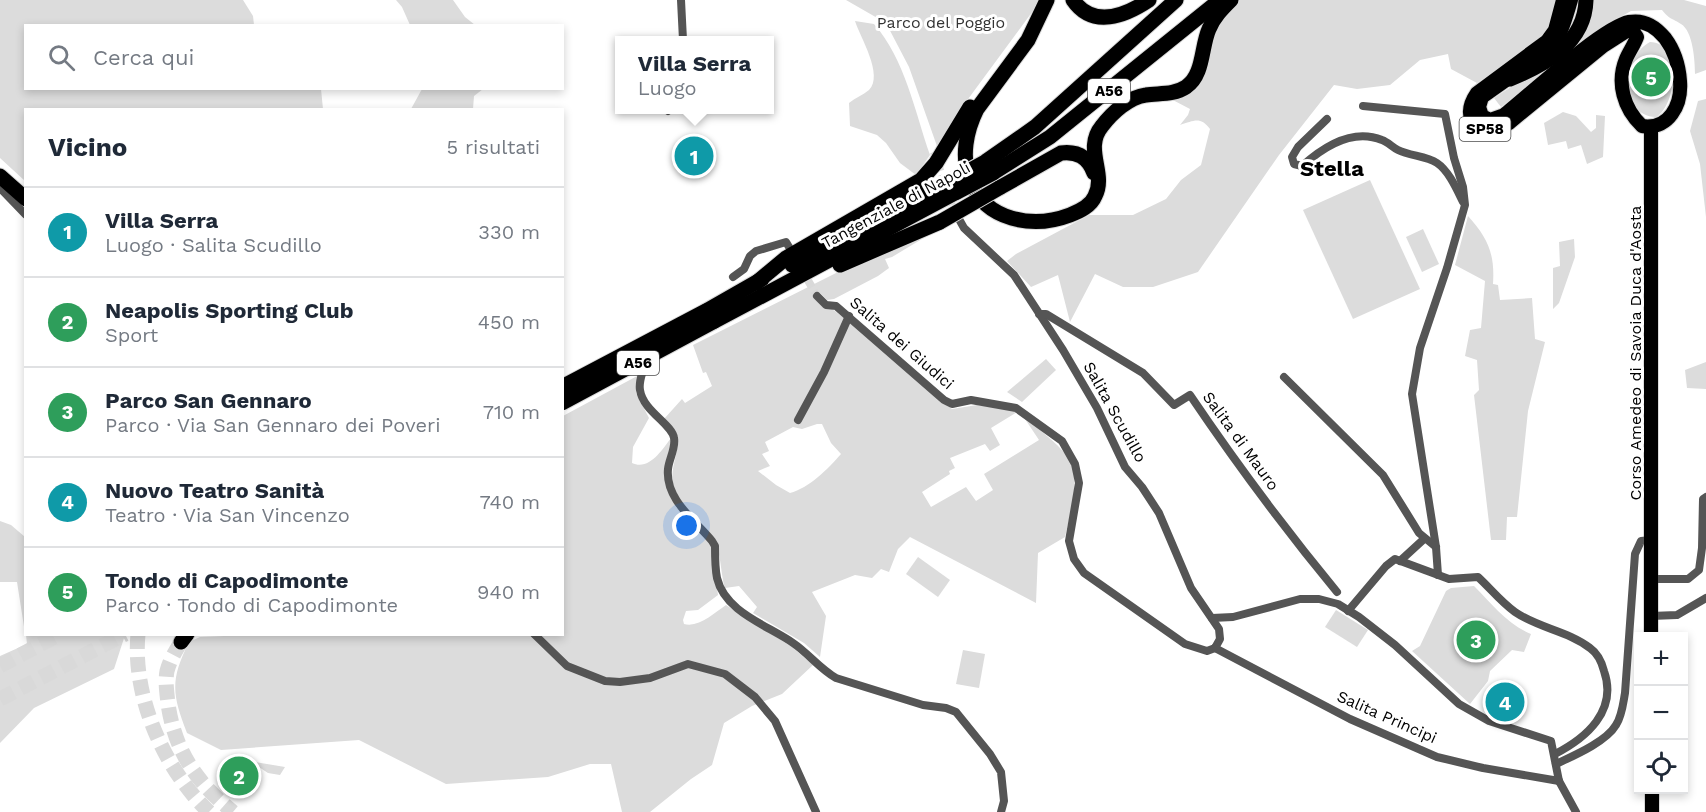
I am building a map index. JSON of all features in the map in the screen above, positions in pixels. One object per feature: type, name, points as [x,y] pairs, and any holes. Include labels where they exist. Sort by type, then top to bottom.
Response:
[{"type":"highway","points":[[1047,0],[1028,40],[977,109],[971,121],[966,144],[967,169],[979,197],[997,212],[1022,221],[1059,218],[1076,213],[1089,205],[1096,195],[1099,184],[1093,148],[1102,126],[1131,100],[1144,95],[1175,92],[1191,83],[1197,74],[1211,23],[1231,0]]},
{"type":"highway","points":[[756,283],[786,258],[906,189],[927,174],[973,102],[1047,0]]},
{"type":"highway","points":[[773,291],[940,222],[992,174],[1067,152],[1077,154],[1089,162],[1094,176],[1094,188],[1089,197],[1082,204],[1064,212],[1042,216],[1020,216],[1002,210],[988,200],[979,188],[973,174],[970,146],[977,119],[1032,43],[1053,0]]},
{"type":"highway","points":[[1072,0],[1084,12],[1104,18],[1159,2]]},
{"type":"highway","name":"Tangenziale di Napoli","points":[[992,174],[1035,127],[1176,0]]},
{"type":"highway","name":"Tangenziale di Napoli","points":[[564,386],[709,316],[773,291],[992,174],[1057,132],[1220,0]]},
{"type":"highway","points":[[1510,79],[1545,63],[1564,48],[1580,26],[1585,13],[1586,0]]},
{"type":"highway","points":[[0,176],[24,197]]},
{"type":"highway","name":"Tangenziale di Napoli","points":[[564,402],[709,316],[756,283],[954,193]]},
{"type":"main road","name":"SP58","points":[[1563,0],[1555,30],[1547,41],[1477,93],[1471,101],[1472,121],[1478,127],[1499,128],[1509,123],[1626,27]]},
{"type":"main road","name":"SP58","points":[[1571,0],[1563,27],[1546,52],[1486,94],[1479,103],[1480,112],[1485,119],[1490,120],[1504,115],[1592,44],[1626,27]]},
{"type":"main road","points":[[1637,21],[1654,26],[1671,48],[1678,69],[1680,90],[1677,103],[1660,126],[1642,126],[1626,105],[1622,78],[1624,63],[1637,38],[1632,30],[1626,27],[1637,21]]},
{"type":"main road","name":"Corso Amedeo di Savoia Duca d'Aosta","points":[[1651,632],[1652,127]]},
{"type":"main road","points":[[1652,794],[1652,812]]},
{"type":"street","points":[[681,0],[683,36]]},
{"type":"street","points":[[1363,106],[1445,114],[1463,187],[1465,205],[1420,348],[1412,394],[1436,547],[1438,575]]},
{"type":"street","points":[[1327,118],[1298,147],[1292,157],[1294,164],[1302,166],[1321,149],[1331,144],[1351,138],[1372,137],[1384,141],[1397,150],[1438,164],[1465,205]]},
{"type":"street","points":[[0,188],[24,213]]},
{"type":"street","name":"Salita Scudillo","points":[[954,193],[964,228],[1014,275],[1064,350],[1097,408],[1125,467],[1159,513],[1191,588],[1219,629],[1220,639],[1215,648]]},
{"type":"street","points":[[733,277],[744,269],[750,256],[756,251],[786,242],[789,247]]},
{"type":"street","name":"Salita dei Giudici","points":[[817,296],[826,305],[836,306],[849,316],[944,400],[952,404],[971,400],[1016,408],[1062,441],[1075,464],[1079,483],[1069,540],[1074,559],[1084,573],[1185,644],[1207,651],[1215,648]]},
{"type":"street","name":"Salita di Mauro","points":[[1040,314],[1046,314],[1143,373],[1174,405],[1190,395],[1227,450],[1337,592]]},
{"type":"street","points":[[798,420],[824,372],[849,316]]},
{"type":"street","points":[[564,379],[624,348],[635,347],[642,352],[646,361],[640,382],[640,394],[654,415],[672,432],[675,439],[668,469],[670,483],[682,509],[712,541],[717,578],[727,597],[752,618],[806,651],[836,678],[923,705],[946,708],[956,712],[984,746],[1001,772],[1004,801],[1002,812]]},
{"type":"street","points":[[1284,377],[1383,475],[1424,539],[1436,547]]},
{"type":"street","points":[[1651,579],[1688,579],[1699,570],[1703,499],[1706,497]]},
{"type":"street","points":[[1348,610],[1386,567],[1424,539]]},
{"type":"street","points":[[1556,764],[1600,740],[1615,728],[1621,714],[1625,693],[1635,554],[1641,541],[1651,540]]},
{"type":"street","points":[[1397,560],[1449,579],[1478,577],[1515,611],[1529,620],[1574,639],[1594,651],[1608,684],[1603,710],[1590,731],[1572,745],[1555,754]]},
{"type":"street","points":[[1651,616],[1677,615],[1706,598]]},
{"type":"street","points":[[1212,618],[1233,617],[1300,599],[1319,599],[1338,604],[1395,645],[1459,704],[1489,721],[1551,741],[1558,781],[1576,812]]},
{"type":"street","points":[[536,636],[567,666],[604,681],[620,682],[651,678],[688,664],[725,674],[755,697],[775,721],[816,812]]},
{"type":"street","name":"Salita Principi","points":[[1215,648],[1350,718],[1437,757],[1483,768],[1558,781]]},
{"type":"green space","points":[[0,0],[243,0],[253,16],[254,24],[24,24],[24,90],[321,90],[323,108],[24,108],[24,180],[0,158]]},
{"type":"green space","points":[[396,0],[453,0],[465,17],[474,24],[410,24]]},
{"type":"green space","name":"Parco del Poggio","points":[[846,0],[1041,0],[960,110],[938,149],[909,67],[886,23]]},
{"type":"green space","points":[[1237,0],[1558,0],[1548,31],[1536,43],[1477,83],[1451,69],[1448,54],[1420,60],[1390,85],[1357,89],[1334,85],[1279,155],[1198,272],[1153,287],[1123,287],[1095,274],[1070,322],[1058,275],[1031,287],[1007,261],[1089,215],[1133,215],[1166,199],[1181,180],[1201,165],[1210,129],[1200,121],[1180,125],[1190,109],[1169,98],[1182,94],[1211,32]]},
{"type":"green space","points":[[1590,0],[1684,0],[1706,6],[1706,70],[1695,74],[1691,39],[1681,24],[1662,10],[1631,11],[1608,24],[1501,107],[1494,98],[1542,67]]},
{"type":"green space","points":[[855,21],[874,24],[894,53],[901,69],[930,155],[916,175],[900,163],[886,143],[877,135],[850,126],[849,103],[869,90],[874,75],[870,56]]},
{"type":"green space","points":[[1650,42],[1660,45],[1667,52],[1673,75],[1669,100],[1656,117],[1644,114],[1635,107],[1630,97],[1628,84],[1634,59]]},
{"type":"green space","points":[[421,90],[482,90],[474,96],[473,108],[412,108]]},
{"type":"green space","points":[[1706,99],[1706,217],[1700,164],[1690,131],[1698,101]]},
{"type":"green space","points":[[1563,112],[1576,116],[1591,132],[1596,128],[1596,115],[1605,116],[1603,157],[1587,164],[1581,145],[1568,149],[1566,141],[1548,145],[1544,123]]},
{"type":"green space","points":[[1370,180],[1420,289],[1353,319],[1303,210]]},
{"type":"green space","points":[[1468,216],[1489,247],[1493,264],[1493,284],[1498,285],[1500,300],[1532,298],[1535,339],[1545,342],[1528,411],[1517,517],[1507,517],[1506,540],[1491,540],[1474,395],[1479,390],[1477,360],[1465,356],[1470,330],[1481,328],[1485,281],[1455,265]]},
{"type":"green space","points":[[1423,229],[1439,264],[1422,272],[1406,237]]},
{"type":"green space","points":[[932,233],[885,259],[889,268],[878,276],[834,299],[827,300],[820,293],[814,296],[850,322],[952,409],[977,405],[1019,411],[991,428],[1000,445],[990,451],[985,444],[950,458],[955,468],[949,471],[950,474],[922,492],[931,507],[966,487],[976,501],[993,490],[984,474],[1039,440],[1025,419],[1026,417],[1067,456],[1074,474],[1074,496],[1065,537],[1038,553],[1036,603],[910,537],[898,549],[889,572],[881,569],[872,578],[855,575],[812,592],[826,616],[820,657],[804,643],[753,613],[757,607],[739,586],[725,588],[715,543],[685,507],[676,492],[672,477],[678,438],[664,419],[682,399],[685,403],[712,386],[706,372],[703,373],[693,345],[844,269]],"holes":[[[822,424],[831,443],[841,454],[811,482],[790,493],[758,471],[770,466],[762,454],[769,451],[765,442],[793,427],[802,429]]]},
{"type":"green space","points":[[1574,239],[1575,257],[1559,303],[1553,309],[1553,268],[1560,266],[1559,242]]},
{"type":"green space","points":[[1046,359],[1056,370],[1022,402],[1007,392]]},
{"type":"green space","points":[[1706,362],[1706,389],[1687,388],[1685,370]]},
{"type":"green space","points":[[639,375],[636,393],[649,418],[633,447],[632,463],[638,465],[649,462],[671,438],[667,481],[676,507],[712,547],[718,595],[698,610],[686,611],[684,624],[701,622],[726,605],[792,647],[813,665],[782,694],[752,706],[724,723],[712,765],[650,812],[622,812],[611,764],[590,764],[548,777],[446,784],[359,740],[221,750],[187,733],[178,708],[176,677],[189,642],[200,637],[564,636],[564,415]]},
{"type":"green space","points":[[0,521],[11,525],[24,536],[24,627],[17,582],[0,582]]},
{"type":"green space","points":[[918,557],[950,580],[938,597],[906,574]]},
{"type":"green space","points":[[1474,586],[1507,619],[1531,634],[1524,652],[1512,650],[1490,671],[1488,681],[1470,704],[1412,651],[1420,646],[1446,591],[1451,588]]},
{"type":"green space","points":[[1336,610],[1368,630],[1357,647],[1325,627]]},
{"type":"green space","points":[[26,636],[125,636],[114,669],[34,708],[0,743],[0,656],[27,644]]},
{"type":"green space","points":[[963,650],[985,654],[979,688],[956,684]]},
{"type":"green space","points":[[236,758],[251,768],[255,762],[285,767],[280,775],[268,773],[259,767],[253,769],[240,788],[220,784],[224,777],[227,778]]},
{"type":"tunnel","points":[[934,152],[952,207]]},
{"type":"tunnel","points":[[802,270],[817,296]]},
{"type":"tunnel","points":[[0,666],[56,636]]},
{"type":"tunnel","points":[[0,699],[121,636]]},
{"type":"tunnel","points":[[138,636],[137,658],[140,682],[154,730],[178,775],[209,812]]},
{"type":"tunnel","points":[[181,642],[167,671],[171,721],[189,764],[208,789],[233,812]]},
{"type":"place","name":"Tondo di Capodimonte","points":[[1651,77]]},
{"type":"place","name":"Villa Serra","points":[[694,156]]},
{"type":"place","name":"Parco San Gennaro","points":[[1476,640]]},
{"type":"place","name":"Nuovo Teatro Sanità","points":[[1505,702]]},
{"type":"place","name":"Neapolis Sporting Club","points":[[239,776]]},
{"type":"district","name":"Stella","points":[[1332,168]]}]
